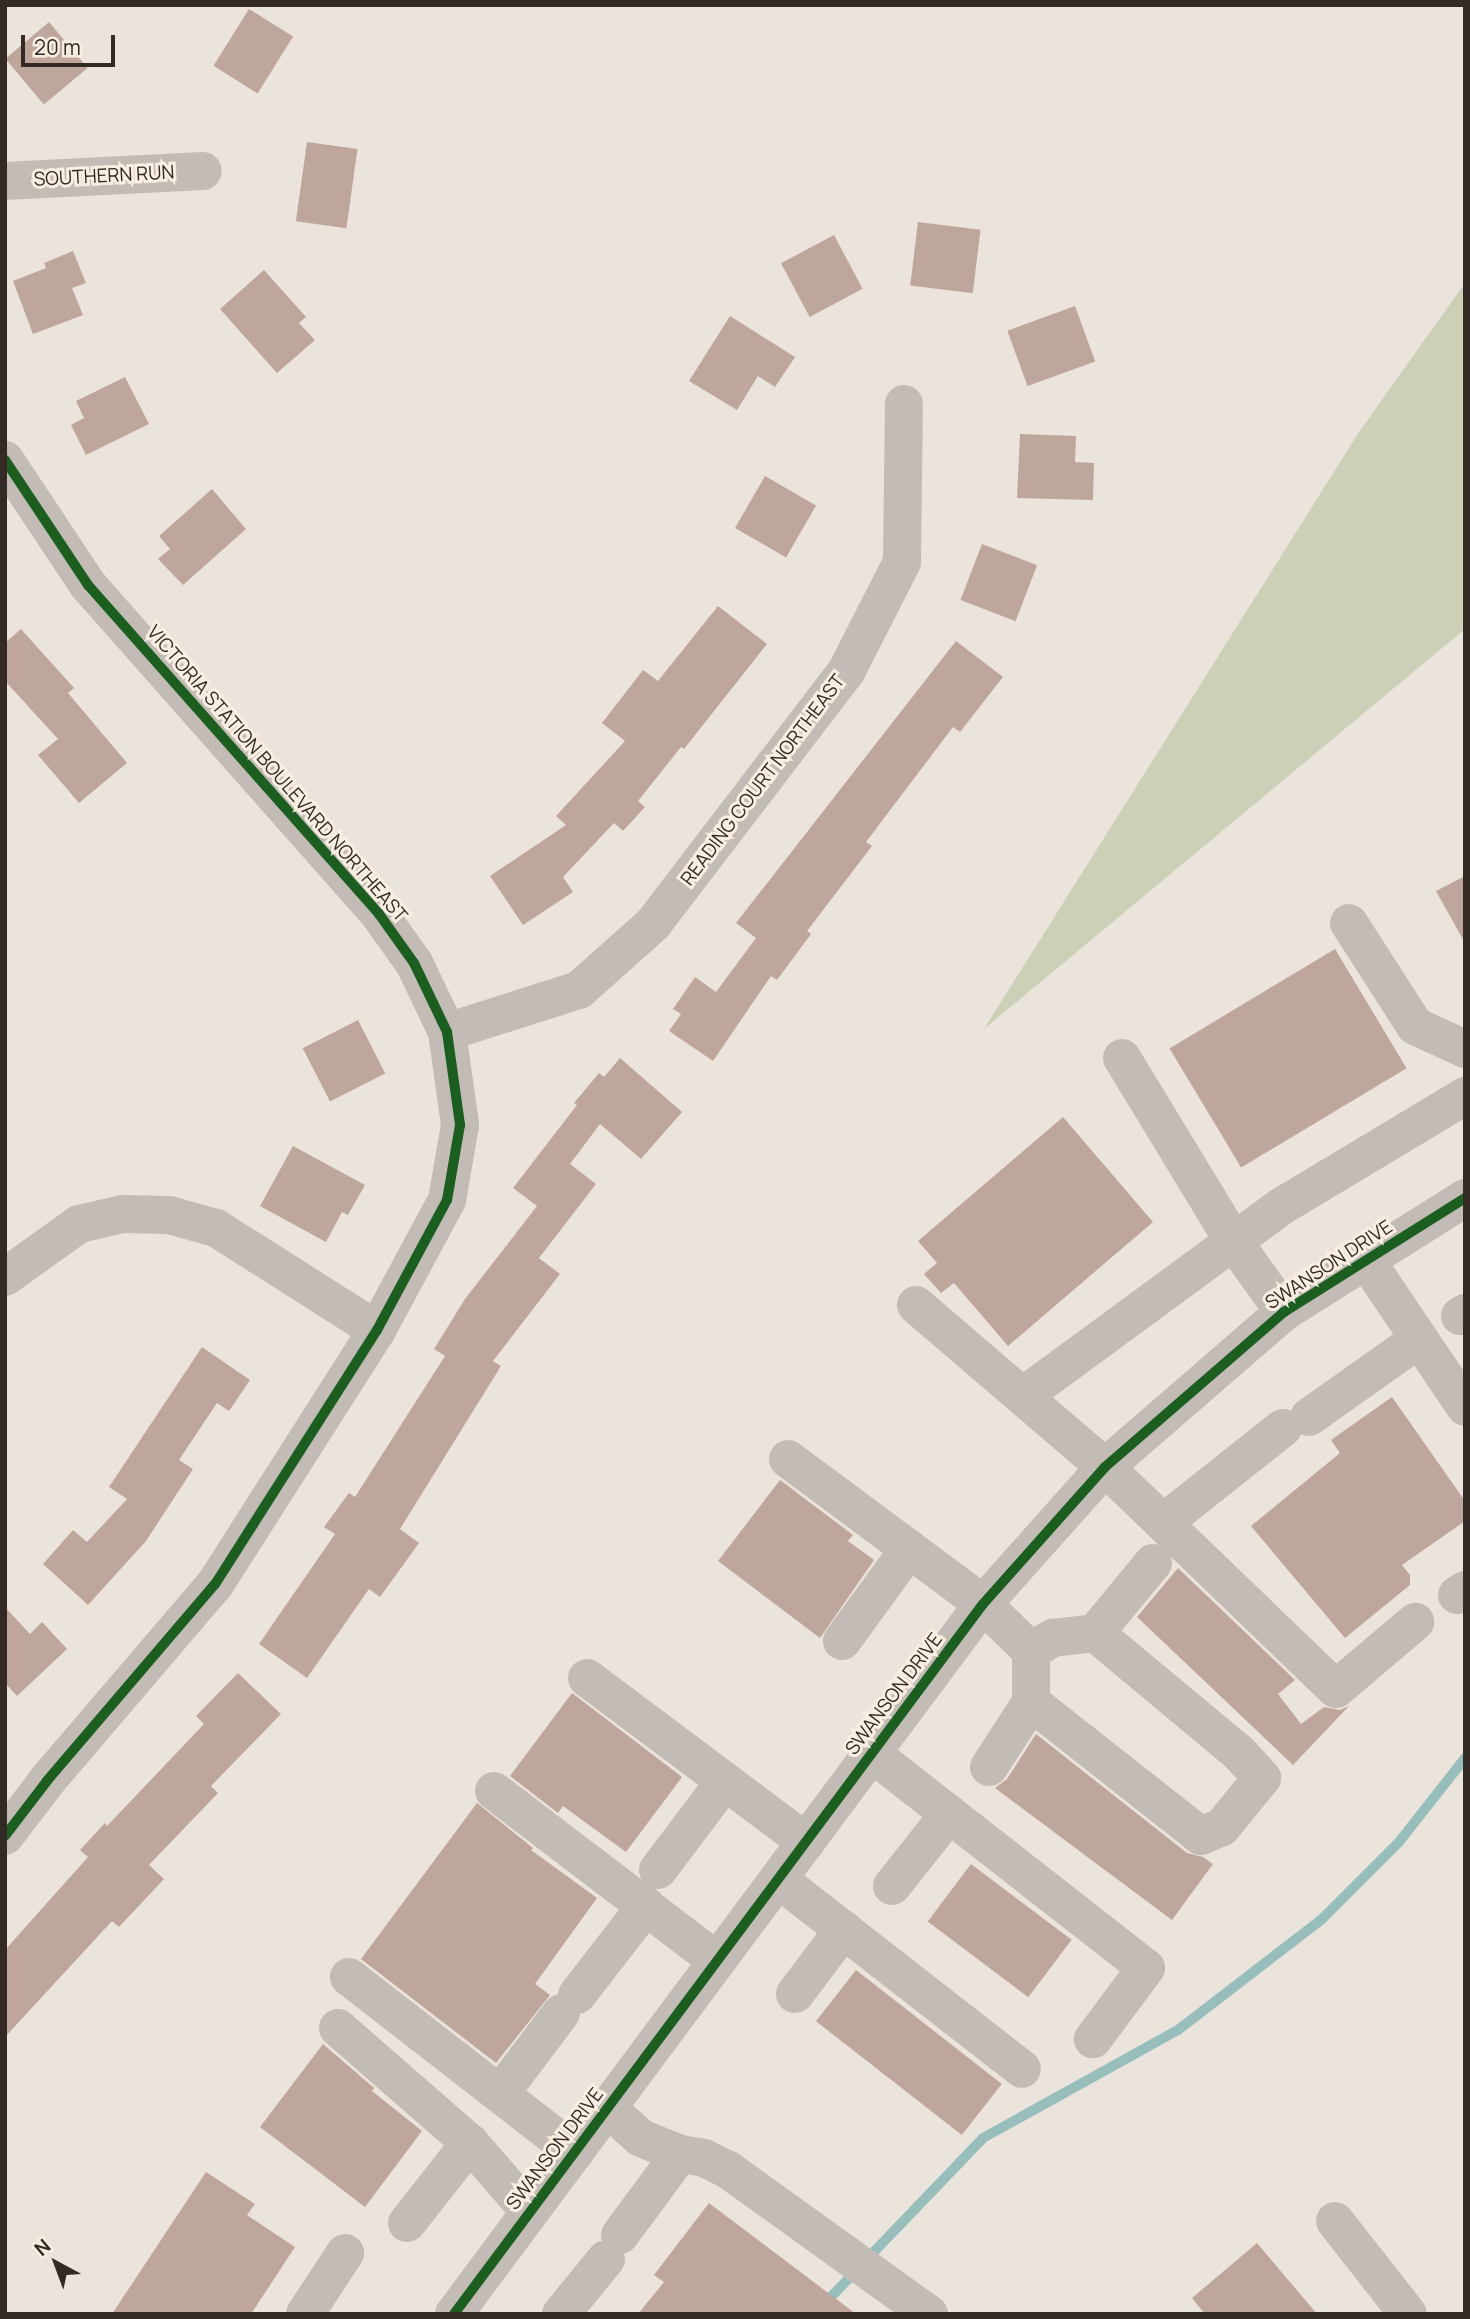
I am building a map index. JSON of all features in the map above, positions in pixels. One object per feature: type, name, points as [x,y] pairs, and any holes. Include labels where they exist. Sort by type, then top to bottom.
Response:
[{"type":"street","name":"SOUTHERN RUN","points":[[5,181],[203,171]]},
{"type":"street","name":"READING COURT NORTHEAST","points":[[447,1032],[579,990],[653,924],[846,672],[902,562],[904,404]]},
{"type":"street","name":"VICTORIA STATION BOULEVARD NORTHEAST","points":[[5,460],[88,585],[379,914],[414,963],[447,1032],[460,1125],[447,1200],[377,1330],[215,1584],[47,1781],[5,1836]]},
{"type":"street","points":[[1349,923],[1415,1026],[1465,1049]]},
{"type":"street","points":[[1122,1058],[1234,1242],[1284,1312]]},
{"type":"street","points":[[1023,1396],[1282,1206],[1465,1096]]},
{"type":"street","name":"SWANSON DRIVE","points":[[454,2314],[983,1604],[1105,1467],[1284,1312],[1465,1198]]},
{"type":"street","points":[[5,1277],[79,1224],[123,1214],[169,1215],[216,1228],[377,1330]]},
{"type":"street","points":[[1366,1260],[1465,1407]]},
{"type":"street","points":[[916,1305],[1105,1467],[1336,1689],[1415,1622]]},
{"type":"street","points":[[1163,1522],[1296,1422],[1419,1339]]},
{"type":"street","points":[[788,1459],[983,1604],[1031,1651],[1031,1702],[989,1767]]},
{"type":"street","points":[[842,1641],[908,1549]]},
{"type":"street","points":[[1031,1651],[1053,1638],[1095,1633],[1153,1563]]},
{"type":"street","points":[[1031,1702],[1201,1836],[1222,1827],[1262,1778],[1239,1753],[1095,1633]]},
{"type":"street","points":[[587,1678],[806,1842]]},
{"type":"street","points":[[872,1753],[1146,1968],[1093,2039]]},
{"type":"street","points":[[658,1870],[725,1781]]},
{"type":"street","points":[[494,1791],[717,1961]]},
{"type":"street","points":[[892,1886],[949,1814]]},
{"type":"street","points":[[778,1879],[1022,2069]]},
{"type":"street","points":[[500,2094],[646,1906]]},
{"type":"street","points":[[795,1994],[844,1929]]},
{"type":"street","points":[[349,1977],[575,2152]]},
{"type":"street","points":[[338,2028],[470,2143],[530,2212]]},
{"type":"street","points":[[607,2108],[641,2138],[680,2154],[704,2158],[727,2168],[929,2314]]},
{"type":"street","points":[[407,2223],[470,2143]]},
{"type":"street","points":[[561,2314],[680,2154]]},
{"type":"street","points":[[1335,2221],[1408,2314]]},
{"type":"street","points":[[306,2314],[345,2253]]},
{"type":"green space","points":[[1465,283],[1465,629],[984,1029],[1359,432]]},
{"type":"building","points":[[249,9],[293,37],[258,93],[213,66]]},
{"type":"building","points":[[49,22],[88,68],[44,105],[5,59]]},
{"type":"building","points":[[307,142],[358,149],[346,228],[296,221]]},
{"type":"building","points":[[918,222],[981,230],[973,293],[910,286]]},
{"type":"building","points":[[834,235],[863,289],[810,317],[781,263]]},
{"type":"building","points":[[73,251],[86,283],[72,288],[83,315],[33,334],[13,281],[46,268],[44,263]]},
{"type":"building","points":[[264,270],[306,317],[299,323],[315,340],[277,373],[220,309]]},
{"type":"building","points":[[1075,306],[1095,361],[1028,386],[1007,331]]},
{"type":"building","points":[[730,316],[795,357],[775,387],[758,376],[737,410],[689,381]]},
{"type":"building","points":[[125,377],[149,424],[86,455],[71,425],[84,418],[76,401]]},
{"type":"building","points":[[1020,434],[1076,436],[1075,462],[1094,463],[1093,500],[1017,498]]},
{"type":"building","points":[[765,476],[816,506],[786,557],[735,528]]},
{"type":"building","points":[[212,489],[246,529],[183,585],[158,559],[170,549],[159,536]]},
{"type":"building","points":[[982,544],[1037,565],[1016,621],[960,600]]},
{"type":"building","points":[[718,606],[767,644],[684,749],[681,747],[638,801],[645,807],[623,831],[614,823],[563,877],[573,892],[523,925],[490,876],[566,825],[556,816],[625,741],[602,723],[643,670],[658,681]]},
{"type":"building","points":[[21,629],[74,688],[68,693],[127,763],[79,803],[38,755],[58,739],[5,681],[5,643]]},
{"type":"building","points":[[956,641],[1003,677],[960,732],[953,727],[866,842],[872,846],[807,931],[811,934],[777,980],[771,976],[713,1061],[669,1031],[681,1014],[673,1009],[695,977],[716,992],[756,938],[736,923]]},
{"type":"building","points":[[1465,876],[1465,943],[1436,891]]},
{"type":"building","points":[[1335,949],[1407,1068],[1241,1168],[1170,1048]]},
{"type":"building","points":[[358,1020],[385,1073],[330,1102],[303,1048]]},
{"type":"building","points":[[620,1058],[682,1112],[641,1159],[600,1124],[570,1164],[596,1184],[539,1258],[560,1274],[493,1361],[501,1366],[400,1529],[419,1543],[380,1597],[369,1589],[307,1678],[259,1644],[335,1534],[324,1527],[349,1493],[355,1497],[445,1356],[434,1349],[465,1299],[537,1206],[513,1188],[577,1105],[574,1103],[599,1073],[604,1077]]},
{"type":"building","points":[[1063,1117],[1153,1222],[1008,1346],[954,1283],[941,1293],[924,1274],[937,1263],[918,1241]]},
{"type":"building","points":[[293,1146],[365,1185],[348,1215],[342,1212],[326,1242],[260,1206]]},
{"type":"building","points":[[202,1347],[250,1380],[229,1411],[217,1403],[179,1460],[193,1469],[146,1541],[88,1605],[43,1564],[73,1530],[87,1542],[127,1499],[109,1487]]},
{"type":"building","points":[[1392,1397],[1465,1501],[1465,1521],[1402,1565],[1410,1575],[1410,1585],[1345,1638],[1251,1526],[1340,1453],[1331,1440]]},
{"type":"building","points":[[780,1480],[853,1535],[848,1541],[874,1560],[820,1638],[718,1561]]},
{"type":"building","points":[[1178,1568],[1295,1680],[1278,1694],[1301,1724],[1324,1707],[1340,1710],[1349,1706],[1293,1765],[1137,1617]]},
{"type":"building","points":[[5,1607],[30,1634],[42,1622],[67,1649],[17,1696],[5,1683]]},
{"type":"building","points":[[238,1673],[281,1714],[211,1786],[218,1793],[149,1865],[164,1879],[119,1927],[112,1921],[5,2037],[5,1950],[88,1857],[80,1850],[105,1823],[107,1826],[204,1724],[196,1716]]},
{"type":"building","points":[[572,1693],[682,1777],[626,1852],[563,1806],[558,1813],[510,1776]]},
{"type":"building","points":[[1036,1734],[1187,1853],[1203,1857],[1213,1864],[1172,1920],[995,1788],[1007,1779]]},
{"type":"building","points":[[477,1803],[533,1848],[531,1850],[597,1898],[535,1984],[550,1995],[496,2063],[361,1959]]},
{"type":"building","points":[[971,1864],[1072,1940],[1028,1997],[928,1922]]},
{"type":"building","points":[[856,1970],[1002,2084],[962,2135],[816,2021]]},
{"type":"building","points":[[323,2044],[374,2088],[372,2091],[422,2131],[365,2207],[260,2127]]},
{"type":"building","points":[[206,2172],[255,2204],[247,2215],[295,2247],[251,2314],[112,2314]]},
{"type":"building","points":[[709,2203],[856,2314],[638,2314],[664,2282],[654,2275]]},
{"type":"building","points":[[1257,2243],[1317,2314],[1205,2314],[1192,2298]]},
{"type":"waterway","points":[[868,2258],[983,2138],[1178,2030],[1321,1920],[1399,1842],[1465,1758]]},
{"type":"waterway","points":[[824,2304],[855,2272]]},
{"type":"cycle path","points":[[5,460],[88,585],[379,914],[414,963],[447,1032],[460,1125],[447,1200],[377,1330],[215,1584],[47,1781],[5,1836]]},
{"type":"cycle path","points":[[454,2314],[983,1604],[1105,1467],[1284,1312],[1465,1198]]}]
